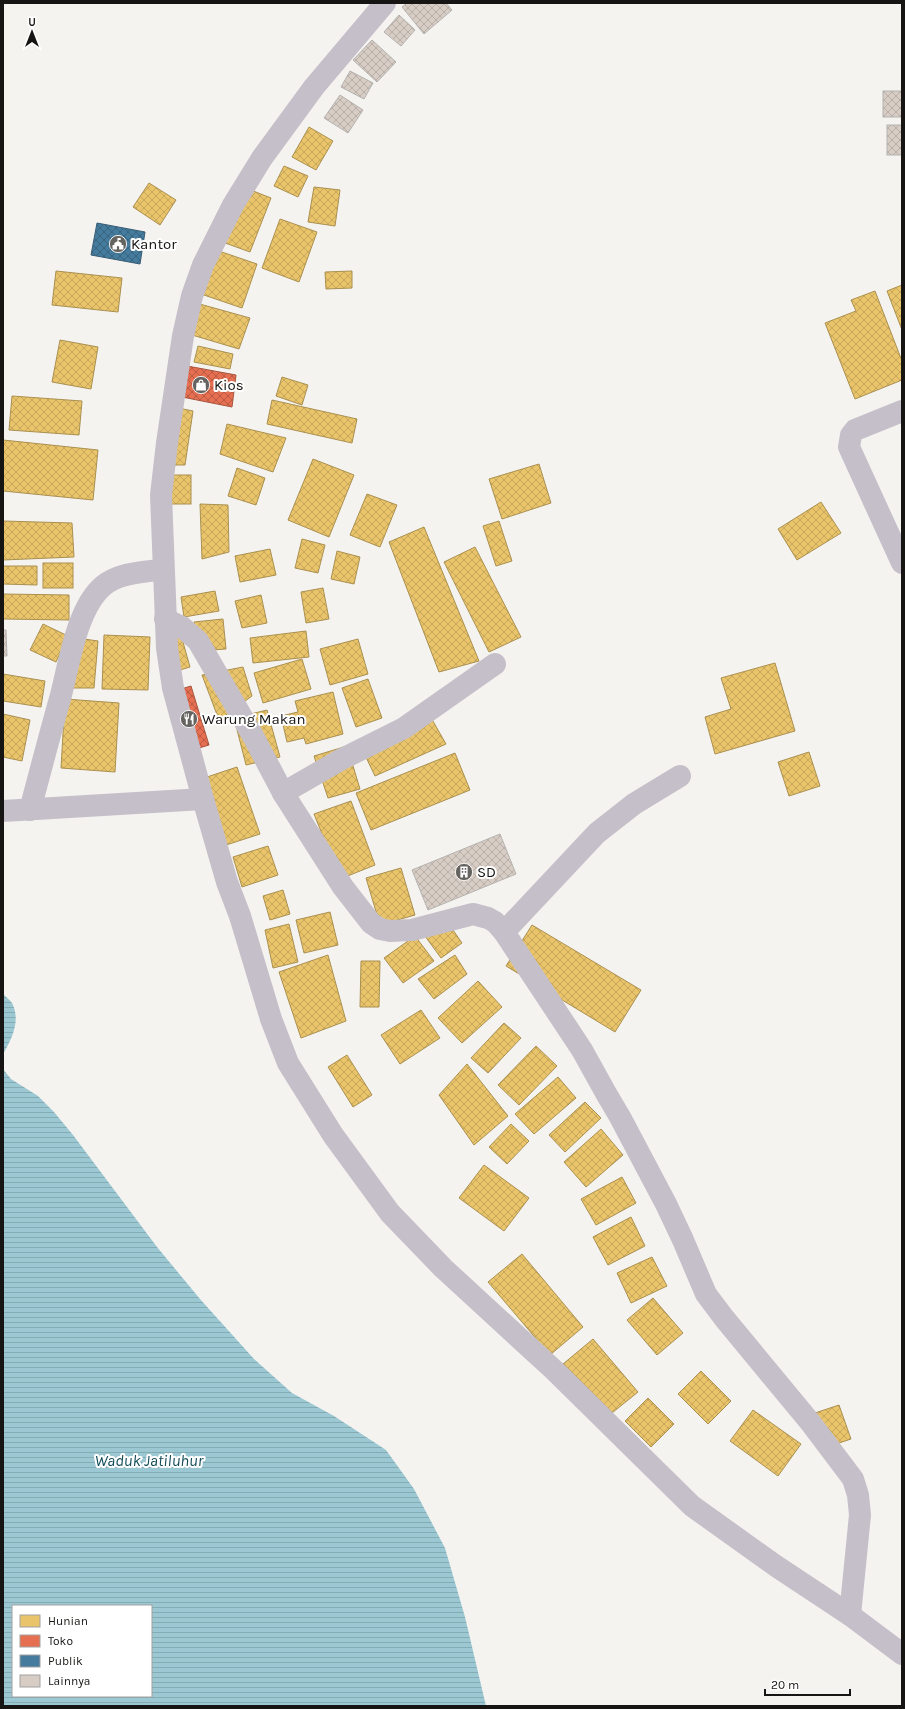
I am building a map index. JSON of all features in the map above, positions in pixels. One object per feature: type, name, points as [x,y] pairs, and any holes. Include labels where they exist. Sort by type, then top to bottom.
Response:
[{"type":"street","points":[[385,3],[314,87],[262,158],[233,205],[203,265],[192,296],[182,336],[161,495],[167,648],[173,688],[227,882],[240,916],[271,1019],[288,1063],[309,1099],[333,1135],[390,1213],[443,1268],[554,1370],[692,1506],[776,1566],[850,1615],[902,1654]]},
{"type":"street","points":[[902,411],[855,430],[851,435],[849,447],[902,563]]},
{"type":"street","points":[[30,810],[72,645],[92,597],[103,586],[116,577],[163,569]]},
{"type":"street","points":[[165,620],[182,626],[198,641],[253,736],[282,793],[343,888],[371,923],[380,929],[390,931],[412,930],[473,914],[488,918],[495,922],[504,932],[582,1050],[603,1089],[620,1116],[673,1218],[706,1294],[810,1422],[853,1479],[858,1495],[860,1515],[850,1615]]},
{"type":"street","points":[[282,793],[342,759],[404,728],[495,664]]},
{"type":"street","points":[[504,932],[597,833],[634,804],[680,776]]},
{"type":"street","points":[[3,811],[203,799]]},
{"type":"water","points":[[3,994],[12,1003],[16,1016],[12,1036],[3,1054]]},
{"type":"water","name":"Waduk Jatiluhur","points":[[3,1069],[11,1079],[38,1096],[54,1112],[157,1247],[200,1299],[254,1359],[292,1393],[334,1416],[386,1450],[414,1489],[445,1548],[465,1617],[486,1706],[3,1706]]},
{"type":"building: Hunian","points":[[309,127],[333,141],[316,170],[292,157]]},
{"type":"building: Hunian","points":[[284,166],[308,176],[298,197],[274,186]]},
{"type":"building: Hunian","points":[[149,183],[176,200],[160,225],[133,207]]},
{"type":"building: Hunian","points":[[238,185],[271,198],[250,252],[217,240]]},
{"type":"building: Hunian","points":[[314,187],[340,190],[335,226],[308,222]]},
{"type":"building: Hunian","points":[[280,219],[317,232],[299,282],[262,268]]},
{"type":"building: Hunian","points":[[216,250],[257,264],[242,308],[201,294]]},
{"type":"building: Hunian","points":[[56,271],[122,278],[118,312],[52,305]]},
{"type":"building: Hunian","points":[[352,271],[352,288],[326,289],[325,272]]},
{"type":"building: Hunian","points":[[902,285],[902,330],[887,291]]},
{"type":"building: Hunian","points":[[875,291],[902,361],[902,380],[855,399],[825,323],[856,311],[851,300]]},
{"type":"building: Hunian","points":[[189,301],[250,318],[239,349],[182,332]]},
{"type":"building: Hunian","points":[[60,340],[98,347],[91,389],[52,382]]},
{"type":"building: Hunian","points":[[198,346],[233,354],[230,369],[194,362]]},
{"type":"building: Hunian","points":[[282,377],[308,385],[302,405],[276,396]]},
{"type":"building: Hunian","points":[[12,396],[82,401],[79,435],[9,430]]},
{"type":"building: Hunian","points":[[272,400],[357,419],[352,443],[267,424]]},
{"type":"building: Hunian","points":[[164,405],[193,411],[185,465],[158,465]]},
{"type":"building: Hunian","points":[[227,424],[286,438],[273,472],[220,454]]},
{"type":"building: Hunian","points":[[3,440],[98,450],[93,500],[3,491]]},
{"type":"building: Hunian","points":[[313,459],[354,475],[329,537],[288,520]]},
{"type":"building: Hunian","points":[[539,464],[551,503],[502,519],[489,479]]},
{"type":"building: Hunian","points":[[237,468],[265,478],[256,505],[228,496]]},
{"type":"building: Hunian","points":[[159,475],[191,475],[191,504],[159,504]]},
{"type":"building: Hunian","points":[[367,494],[397,505],[380,547],[350,535]]},
{"type":"building: Hunian","points":[[821,502],[841,533],[797,560],[778,529]]},
{"type":"building: Hunian","points":[[200,504],[228,505],[229,552],[202,559]]},
{"type":"building: Hunian","points":[[3,521],[72,523],[74,557],[3,560]]},
{"type":"building: Hunian","points":[[499,521],[512,561],[496,566],[483,526]]},
{"type":"building: Hunian","points":[[424,527],[479,661],[439,672],[389,542]]},
{"type":"building: Hunian","points":[[302,539],[325,545],[318,573],[295,568]]},
{"type":"building: Hunian","points":[[475,547],[521,637],[489,652],[444,562]]},
{"type":"building: Hunian","points":[[270,549],[276,575],[240,582],[235,556]]},
{"type":"building: Hunian","points":[[337,551],[360,557],[354,584],[331,579]]},
{"type":"building: Hunian","points":[[43,563],[73,563],[73,588],[43,588]]},
{"type":"building: Hunian","points":[[3,566],[37,566],[37,585],[3,584]]},
{"type":"building: Hunian","points":[[323,588],[329,619],[306,623],[301,592]]},
{"type":"building: Hunian","points":[[215,591],[219,611],[184,617],[181,597]]},
{"type":"building: Hunian","points":[[3,594],[69,595],[69,620],[3,619]]},
{"type":"building: Hunian","points":[[261,595],[267,623],[242,628],[235,601]]},
{"type":"building: Hunian","points":[[223,619],[226,649],[197,651],[194,622]]},
{"type":"building: Hunian","points":[[43,624],[68,636],[56,662],[30,650]]},
{"type":"building: Hunian","points":[[306,631],[309,657],[253,663],[250,638]]},
{"type":"building: Hunian","points":[[104,635],[150,637],[148,690],[102,689]]},
{"type":"building: Hunian","points":[[181,635],[190,667],[170,673],[160,641]]},
{"type":"building: Hunian","points":[[77,638],[98,641],[94,688],[69,688]]},
{"type":"building: Hunian","points":[[358,639],[368,674],[330,685],[320,649]]},
{"type":"building: Hunian","points":[[302,659],[311,689],[263,703],[254,673]]},
{"type":"building: Hunian","points":[[775,663],[795,731],[715,754],[705,717],[731,709],[721,678]]},
{"type":"building: Hunian","points":[[243,667],[252,696],[219,720],[202,675]]},
{"type":"building: Hunian","points":[[3,674],[45,681],[41,707],[3,701]]},
{"type":"building: Hunian","points":[[368,679],[382,718],[356,727],[342,688]]},
{"type":"building: Hunian","points":[[333,692],[343,734],[306,744],[304,738],[287,742],[281,716],[298,712],[295,701]]},
{"type":"building: Hunian","points":[[65,699],[119,703],[115,772],[61,768]]},
{"type":"building: Hunian","points":[[426,709],[446,744],[375,776],[363,751]]},
{"type":"building: Hunian","points":[[267,710],[280,757],[246,765],[234,718]]},
{"type":"building: Hunian","points":[[3,714],[30,720],[22,761],[3,757]]},
{"type":"building: Hunian","points":[[347,746],[360,789],[328,798],[314,756]]},
{"type":"building: Hunian","points":[[809,752],[820,786],[789,796],[778,762]]},
{"type":"building: Hunian","points":[[455,753],[470,790],[371,830],[356,793]]},
{"type":"building: Hunian","points":[[237,767],[260,834],[220,847],[198,780]]},
{"type":"building: Hunian","points":[[351,801],[375,865],[340,879],[314,814]]},
{"type":"building: Hunian","points":[[268,846],[278,875],[242,887],[233,857]]},
{"type":"building: Hunian","points":[[401,868],[415,915],[380,925],[366,878]]},
{"type":"building: Hunian","points":[[283,890],[290,914],[270,920],[263,896]]},
{"type":"building: Hunian","points":[[330,912],[338,945],[304,953],[296,920]]},
{"type":"building: Hunian","points":[[444,917],[462,943],[441,958],[422,932]]},
{"type":"building: Hunian","points":[[289,924],[298,962],[273,968],[265,930]]},
{"type":"building: Hunian","points":[[532,925],[641,990],[615,1032],[506,966]]},
{"type":"building: Hunian","points":[[415,936],[434,961],[403,983],[384,958]]},
{"type":"building: Hunian","points":[[328,955],[346,1021],[301,1038],[279,972]]},
{"type":"building: Hunian","points":[[455,955],[467,974],[434,999],[418,979]]},
{"type":"building: Hunian","points":[[361,961],[380,961],[379,1007],[360,1007]]},
{"type":"building: Hunian","points":[[478,981],[502,1007],[462,1043],[438,1018]]},
{"type":"building: Hunian","points":[[421,1010],[440,1038],[400,1064],[381,1035]]},
{"type":"building: Hunian","points":[[504,1023],[521,1038],[488,1073],[471,1058]]},
{"type":"building: Hunian","points":[[536,1046],[557,1066],[519,1105],[498,1085]]},
{"type":"building: Hunian","points":[[347,1055],[372,1095],[353,1107],[328,1067]]},
{"type":"building: Hunian","points":[[467,1064],[508,1116],[474,1145],[439,1095]]},
{"type":"building: Hunian","points":[[558,1077],[576,1098],[534,1134],[515,1114]]},
{"type":"building: Hunian","points":[[585,1102],[601,1118],[565,1152],[549,1135]]},
{"type":"building: Hunian","points":[[511,1124],[529,1141],[507,1164],[489,1147]]},
{"type":"building: Hunian","points":[[601,1129],[623,1155],[586,1187],[564,1162]]},
{"type":"building: Hunian","points":[[484,1165],[529,1198],[504,1231],[459,1198]]},
{"type":"building: Hunian","points":[[622,1177],[636,1203],[596,1225],[581,1199]]},
{"type":"building: Hunian","points":[[631,1217],[645,1246],[608,1265],[593,1237]]},
{"type":"building: Hunian","points":[[522,1254],[583,1327],[550,1355],[488,1282]]},
{"type":"building: Hunian","points":[[652,1257],[667,1286],[631,1303],[617,1273]]},
{"type":"building: Hunian","points":[[653,1298],[683,1333],[657,1355],[627,1320]]},
{"type":"building: Hunian","points":[[593,1339],[638,1392],[607,1417],[563,1364]]},
{"type":"building: Hunian","points":[[701,1371],[731,1401],[708,1424],[678,1394]]},
{"type":"building: Hunian","points":[[648,1398],[674,1424],[651,1447],[625,1421]]},
{"type":"building: Hunian","points":[[839,1405],[851,1439],[818,1450],[806,1416]]},
{"type":"building: Hunian","points":[[753,1410],[801,1444],[778,1476],[730,1441]]},
{"type":"building: Toko","name":"Kios","points":[[171,363],[236,375],[232,407],[167,394]]},
{"type":"building: Toko","name":"Warung Makan","points":[[191,686],[209,745],[186,752],[168,693]]},
{"type":"building: Publik","name":"Kantor","points":[[97,223],[145,232],[140,264],[91,255]]},
{"type":"building: Lainnya","points":[[407,3],[446,3],[452,10],[424,34],[402,7]]},
{"type":"building: Lainnya","points":[[399,15],[415,30],[401,46],[384,32]]},
{"type":"building: Lainnya","points":[[372,40],[396,62],[377,82],[353,60]]},
{"type":"building: Lainnya","points":[[350,71],[373,83],[364,99],[341,87]]},
{"type":"building: Lainnya","points":[[883,91],[902,91],[902,117],[883,117]]},
{"type":"building: Lainnya","points":[[340,95],[363,110],[348,133],[324,118]]},
{"type":"building: Lainnya","points":[[887,125],[902,125],[902,155],[887,155]]},
{"type":"building: Lainnya","points":[[3,630],[6,630],[7,656],[3,656]]},
{"type":"building: Lainnya","name":"SD","points":[[500,834],[516,874],[428,910],[412,870]]},
{"type":"place","name":"Kantor","points":[[118,244]]},
{"type":"place","name":"Kios","points":[[201,385]]},
{"type":"place","name":"Warung Makan","points":[[189,719]]},
{"type":"place","name":"SD","points":[[464,872]]}]
